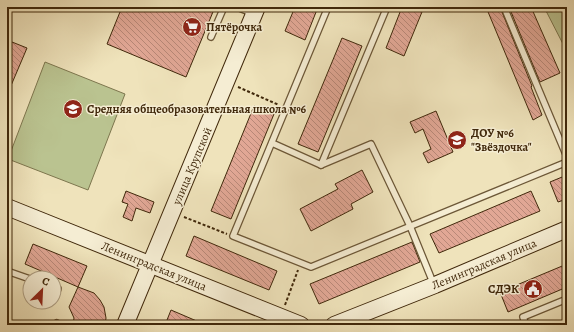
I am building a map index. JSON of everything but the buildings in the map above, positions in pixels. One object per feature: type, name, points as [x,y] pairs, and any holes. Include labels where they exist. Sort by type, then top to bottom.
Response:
[{"type":"street","name":"улица Крупской","points":[[125,325],[227,82],[255,10]]},
{"type":"street","name":"Ленинградская улица","points":[[7,207],[301,325]]},
{"type":"street","name":"Ленинградская улица","points":[[334,325],[435,285],[567,229]]},
{"type":"lane","points":[[211,37],[224,7]]},
{"type":"lane","points":[[237,7],[255,10]]},
{"type":"lane","points":[[328,7],[233,236],[311,267],[567,162]]},
{"type":"lane","points":[[321,165],[387,7]]},
{"type":"lane","points":[[504,7],[567,157]]},
{"type":"lane","points":[[272,143],[321,165],[371,144],[410,226],[435,285]]},
{"type":"lane","points":[[7,271],[22,276]]},
{"type":"lane","points":[[526,325],[523,317],[567,298]]},
{"type":"path","points":[[227,82],[286,108]]},
{"type":"path","points":[[172,213],[233,236]]},
{"type":"path","points":[[281,317],[300,263]]},
{"type":"green space","points":[[544,7],[567,7],[567,42],[563,44]]},
{"type":"green space","points":[[45,62],[125,94],[88,190],[8,159]]},
{"type":"place","name":"Пятёрочка","points":[[192,27]]},
{"type":"place","name":"Средняя общеобразовательная школа №6","points":[[73,109]]},
{"type":"place","name":"ДОУ №6 \"Звёздочка\"","points":[[457,140]]},
{"type":"place","name":"СДЭК","points":[[533,289]]}]
